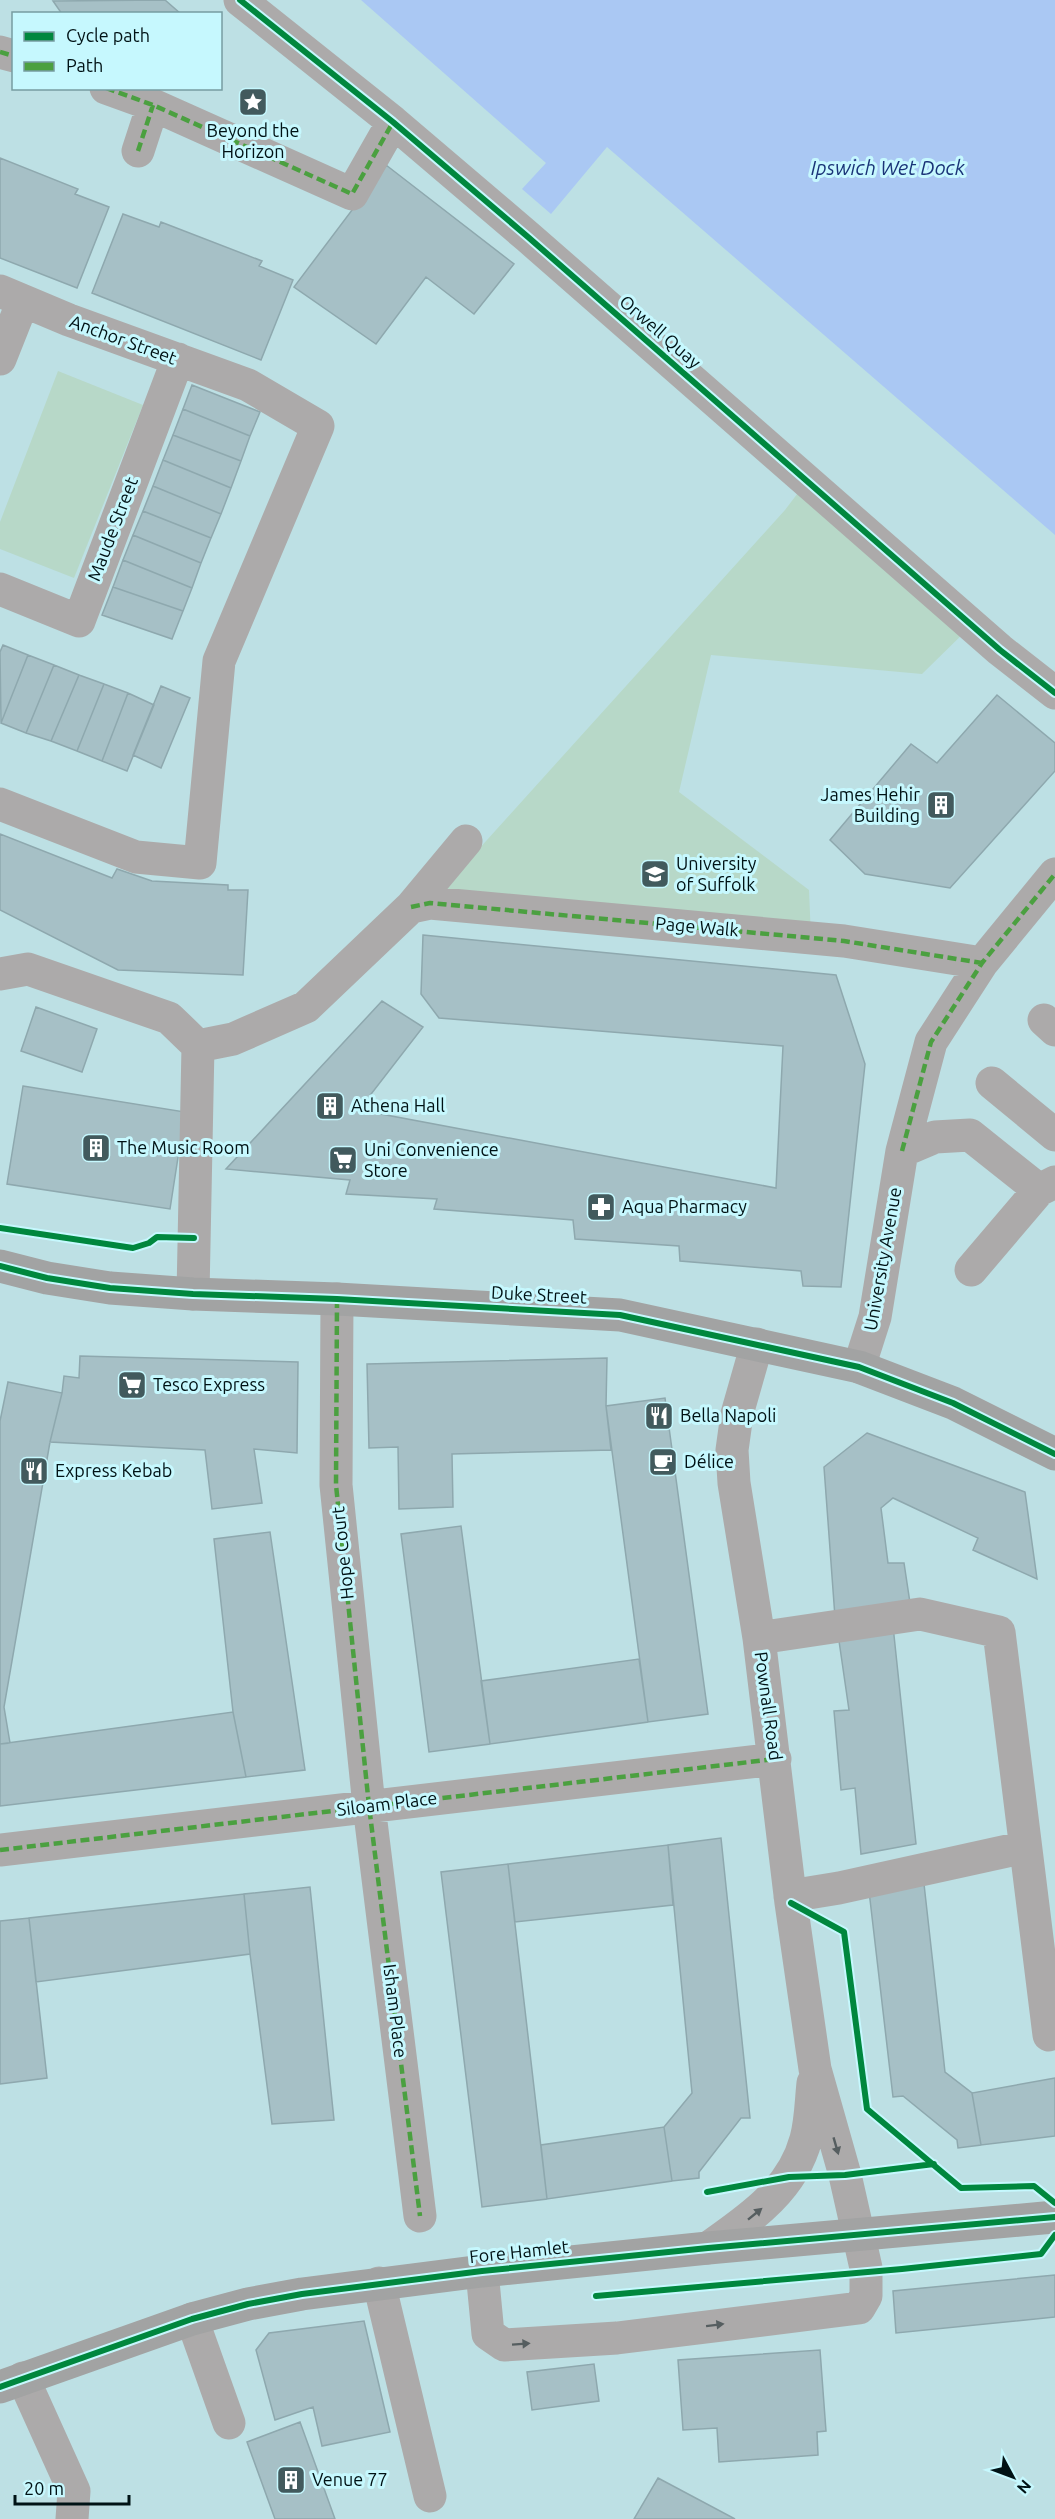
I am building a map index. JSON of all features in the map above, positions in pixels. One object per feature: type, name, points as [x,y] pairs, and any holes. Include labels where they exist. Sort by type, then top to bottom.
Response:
[{"type":"main road","name":"Duke Street","points":[[0,1266],[47,1278],[110,1288],[620,1315],[859,1367],[953,1402],[1055,1454]]},
{"type":"main road","name":"Fore Hamlet","points":[[11,2382],[192,2319],[248,2304],[379,2283],[708,2248],[1055,2217]]},
{"type":"street","name":"Orwell Quay","points":[[240,0],[393,122],[1000,650],[1055,693]]},
{"type":"street","points":[[112,90],[153,105],[352,194],[393,122]]},
{"type":"street","points":[[138,151],[153,105]]},
{"type":"street","points":[[0,359],[12,296]]},
{"type":"street","name":"Anchor Street","points":[[0,804],[136,857],[200,863],[219,661],[318,426],[248,385],[69,320],[12,296]]},
{"type":"street","name":"Maude Street","points":[[0,589],[79,621],[178,359]]},
{"type":"street","points":[[198,1046],[233,1039],[306,1007],[411,907],[466,840]]},
{"type":"street","name":"University Avenue","points":[[859,1367],[875,1317],[902,1151],[931,1042],[982,963],[1055,874]]},
{"type":"street","name":"Page Walk","points":[[411,907],[430,903],[844,941],[982,963]]},
{"type":"street","points":[[0,974],[27,969],[169,1018],[198,1046],[193,1294]]},
{"type":"street","points":[[992,1083],[1055,1135]]},
{"type":"street","points":[[902,1151],[935,1137],[970,1135],[1047,1186],[971,1270]]},
{"type":"street","name":"Hope Court","points":[[337,1299],[336,1485],[369,1806]]},
{"type":"street","name":"Pownall Road","points":[[482,2271],[488,2334],[504,2345],[617,2338],[859,2308],[866,2296],[866,2268],[860,2236],[815,2069],[790,1896],[759,1638],[734,1483],[732,1450],[737,1414],[757,1344]]},
{"type":"street","points":[[759,1638],[920,1614],[999,1632],[1049,2035]]},
{"type":"street","name":"Siloam Place","points":[[0,1850],[775,1759]]},
{"type":"street","name":"Isham Place","points":[[369,1806],[420,2216]]},
{"type":"street","points":[[790,1896],[839,1888],[1025,1847]]},
{"type":"street","name":"Pownall Road","points":[[708,2248],[772,2200],[789,2177],[806,2140],[815,2069]]},
{"type":"street","points":[[379,2283],[430,2496]]},
{"type":"street","points":[[192,2319],[229,2423]]},
{"type":"street","points":[[11,2382],[74,2491],[72,2519]]},
{"type":"green space","points":[[58,371],[143,405],[74,578],[0,549],[0,522]]},
{"type":"green space","points":[[807,481],[972,625],[922,674],[711,655],[679,792],[809,890],[811,937],[430,903],[785,510]]},
{"type":"water","name":"Ipswich Wet Dock","points":[[361,0],[1055,0],[1055,535],[607,147],[551,214],[522,189],[546,163]]},
{"type":"building","points":[[165,0],[179,12],[61,12],[53,1]]},
{"type":"building","points":[[0,158],[78,189],[75,194],[109,207],[77,288],[0,258]]},
{"type":"building","points":[[386,165],[514,264],[474,314],[426,277],[376,344],[294,287]]},
{"type":"building","points":[[123,214],[159,227],[161,222],[262,261],[259,266],[293,280],[261,360],[92,293]]},
{"type":"building","points":[[192,385],[260,412],[250,436],[183,409]]},
{"type":"building","points":[[183,409],[250,436],[241,461],[173,435]]},
{"type":"building","points":[[173,435],[241,461],[231,488],[163,460]]},
{"type":"building","points":[[163,460],[231,488],[221,514],[153,486]]},
{"type":"building","points":[[153,486],[221,514],[211,538],[143,511]]},
{"type":"building","points":[[143,511],[211,538],[201,563],[133,535]]},
{"type":"building","points":[[133,535],[201,563],[192,588],[123,560]]},
{"type":"building","points":[[123,560],[192,588],[183,611],[113,587]]},
{"type":"building","points":[[113,587],[183,611],[172,639],[102,615]]},
{"type":"building","points":[[3,645],[28,655],[1,723],[0,652]]},
{"type":"building","points":[[28,655],[54,665],[26,733],[1,723]]},
{"type":"building","points":[[54,665],[79,675],[51,741],[26,733]]},
{"type":"building","points":[[79,675],[104,684],[77,751],[51,741]]},
{"type":"building","points":[[104,684],[128,693],[102,761],[77,751]]},
{"type":"building","points":[[161,686],[190,698],[161,768],[133,755]]},
{"type":"building","points":[[128,693],[154,705],[127,771],[102,761]]},
{"type":"building","name":"James Hehir Building","points":[[997,695],[1055,743],[1055,771],[950,888],[865,874],[830,840],[911,744],[937,763]]},
{"type":"building","points":[[0,834],[112,878],[117,869],[152,881],[228,885],[228,890],[248,890],[243,975],[118,970],[0,910]]},
{"type":"building","name":"Athena Hall","points":[[423,935],[836,975],[865,1064],[841,1287],[803,1286],[801,1271],[680,1261],[679,1246],[575,1239],[573,1220],[434,1209],[437,1199],[346,1194],[350,1180],[226,1169],[382,1001],[423,1027],[368,1098],[381,1114],[776,1188],[783,1046],[439,1018],[421,994]]},
{"type":"building","points":[[36,1007],[97,1029],[82,1072],[21,1051]]},
{"type":"building","name":"The Music Room","points":[[23,1086],[185,1112],[170,1209],[7,1184]]},
{"type":"building","points":[[80,1356],[298,1362],[297,1453],[254,1449],[262,1503],[212,1509],[205,1450],[50,1442],[64,1376],[79,1378]]},
{"type":"building","points":[[607,1358],[606,1406],[611,1450],[452,1454],[453,1507],[399,1509],[398,1447],[369,1448],[367,1364]]},
{"type":"building","points":[[8,1382],[62,1393],[50,1442],[4,1707],[10,1743],[0,1744],[0,1421]]},
{"type":"building","points":[[665,1398],[708,1714],[648,1722],[606,1406]]},
{"type":"building","points":[[867,1433],[1025,1492],[1037,1579],[973,1550],[978,1538],[893,1498],[881,1508],[888,1563],[904,1563],[910,1603],[835,1617],[824,1467]]},
{"type":"building","points":[[461,1526],[490,1744],[429,1752],[401,1534]]},
{"type":"building","points":[[270,1532],[305,1770],[246,1777],[233,1712],[214,1539]]},
{"type":"building","points":[[893,1626],[916,1844],[861,1854],[855,1788],[841,1790],[834,1711],[849,1710],[838,1634]]},
{"type":"building","points":[[639,1659],[648,1722],[490,1744],[481,1681]]},
{"type":"building","points":[[233,1712],[246,1777],[0,1806],[0,1744]]},
{"type":"building","points":[[721,1838],[750,2118],[741,2118],[699,2172],[699,2178],[672,2181],[664,2127],[692,2093],[668,1845]]},
{"type":"building","points":[[668,1845],[673,1905],[515,1922],[508,1864]]},
{"type":"building","points":[[508,1864],[547,2199],[482,2207],[441,1872]]},
{"type":"building","points":[[924,1884],[945,2072],[972,2093],[981,2145],[958,2148],[957,2140],[903,2096],[893,2097],[869,1891]]},
{"type":"building","points":[[310,1887],[334,2120],[272,2124],[244,1894]]},
{"type":"building","points":[[244,1894],[250,1954],[36,1982],[29,1918]]},
{"type":"building","points":[[29,1918],[47,2078],[0,2084],[0,1921]]},
{"type":"building","points":[[1055,2078],[1055,2136],[981,2145],[972,2093]]},
{"type":"building","points":[[664,2127],[672,2181],[547,2199],[541,2145]]},
{"type":"building","points":[[1055,2275],[1055,2317],[896,2333],[893,2291]]},
{"type":"building","points":[[364,2321],[390,2432],[322,2446],[313,2407],[275,2420],[256,2350],[269,2333]]},
{"type":"building","points":[[820,2350],[826,2431],[817,2432],[818,2455],[719,2462],[717,2428],[683,2430],[678,2360]]},
{"type":"building","points":[[594,2364],[599,2401],[532,2410],[527,2372]]},
{"type":"building","name":"Venue 77","points":[[300,2422],[335,2519],[275,2519],[247,2442]]},
{"type":"building","points":[[658,2478],[735,2519],[634,2519]]},
{"type":"marked path","points":[[0,52],[12,55]]},
{"type":"marked path","points":[[112,90],[153,105],[352,194],[393,122]]},
{"type":"marked path","points":[[138,151],[153,105]]},
{"type":"marked path","points":[[902,1151],[931,1042],[982,963],[1055,874]]},
{"type":"marked path","points":[[411,907],[430,903],[844,941],[982,963]]},
{"type":"marked path","points":[[337,1299],[336,1485],[369,1806],[420,2216]]},
{"type":"marked path","points":[[0,1850],[775,1759]]},
{"type":"cycle path","points":[[240,0],[393,122],[528,237],[1000,650],[1055,693]]},
{"type":"cycle path","points":[[0,1228],[133,1248],[149,1243],[157,1237],[194,1238]]},
{"type":"cycle path","points":[[0,1266],[47,1278],[110,1288],[620,1315],[859,1367],[953,1403],[1055,1454]]},
{"type":"cycle path","points":[[791,1903],[844,1932],[867,2109],[961,2188],[1034,2186],[1055,2203]]},
{"type":"cycle path","points":[[707,2192],[789,2177],[845,2175],[934,2164]]},
{"type":"cycle path","points":[[0,2387],[192,2319],[248,2304],[302,2294],[482,2271],[1055,2217]]},
{"type":"cycle path","points":[[596,2296],[902,2269],[1041,2254],[1055,2235]]},
{"type":"place","name":"Beyond the Horizon","points":[[253,102]]},
{"type":"place","name":"James Hehir Building","points":[[941,805]]},
{"type":"place","name":"University of Suffolk","points":[[655,874]]},
{"type":"place","name":"Athena Hall","points":[[330,1106]]},
{"type":"place","name":"The Music Room","points":[[96,1148]]},
{"type":"place","name":"Uni Convenience Store","points":[[343,1160]]},
{"type":"place","name":"Aqua Pharmacy","points":[[601,1207]]},
{"type":"place","name":"Tesco Express","points":[[132,1385]]},
{"type":"place","name":"Bella Napoli","points":[[659,1416]]},
{"type":"place","name":"Délice","points":[[663,1462]]},
{"type":"place","name":"Express Kebab","points":[[34,1471]]},
{"type":"place","name":"Venue 77","points":[[291,2480]]}]
